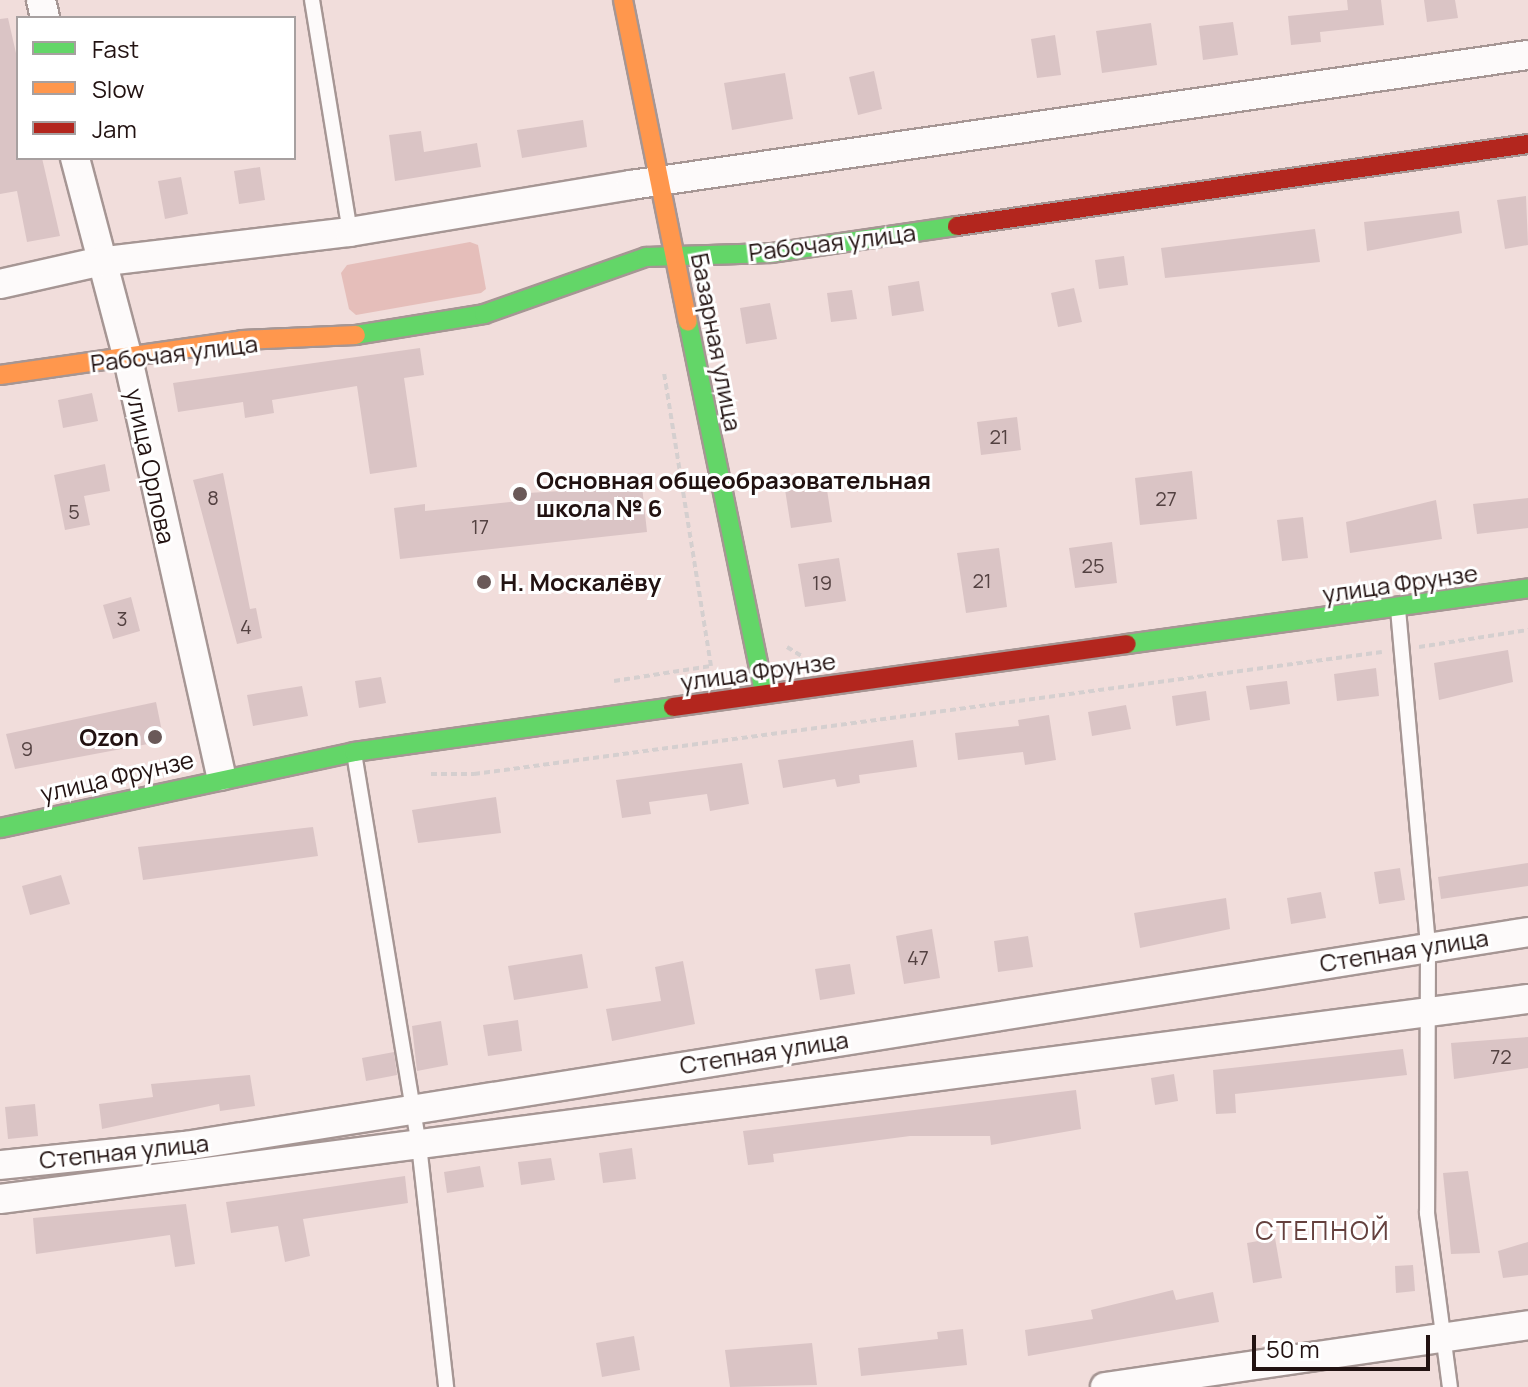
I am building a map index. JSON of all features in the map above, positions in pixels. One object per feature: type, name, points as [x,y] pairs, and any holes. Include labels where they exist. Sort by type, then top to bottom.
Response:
[{"type":"street","name":"Базарная улица","points":[[623,0],[764,693]]},
{"type":"street","points":[[0,284],[98,262],[350,232],[1528,55]]},
{"type":"street","name":"Рабочая улица","points":[[0,375],[128,359],[242,340],[328,340],[484,314],[646,257],[771,253],[1528,144]]},
{"type":"street","name":"улица Орлова","points":[[75,160],[98,262],[128,359],[221,776]]},
{"type":"street","name":"улица Фрунзе","points":[[0,828],[221,776],[354,752],[764,693],[1398,609],[1528,588]]},
{"type":"street","name":"Степная улица","points":[[0,1165],[185,1146],[1528,932]]},
{"type":"street","name":"Степная улица","points":[[0,1199],[1528,999]]},
{"type":"street","points":[[1105,1387],[1528,1325]]},
{"type":"lane","points":[[312,0],[350,232]]},
{"type":"lane","points":[[1398,609],[1428,946],[1427,1213],[1450,1387]]},
{"type":"lane","points":[[354,752],[419,1145],[446,1387]]},
{"type":"path","points":[[604,683],[711,666],[663,367]]},
{"type":"path","points":[[415,770],[474,774],[1401,650],[1528,630]]},
{"type":"shaded area","points":[[470,242],[478,245],[486,289],[481,293],[356,315],[349,309],[341,273],[347,265]]},
{"type":"building","points":[[1347,0],[1381,0],[1384,25],[1320,32],[1321,42],[1291,45],[1288,16],[1348,10]]},
{"type":"building","points":[[1424,0],[1455,0],[1458,18],[1427,22]]},
{"type":"building","points":[[8,18],[16,53],[16,160],[42,160],[60,236],[27,242],[17,191],[0,194],[0,19]]},
{"type":"building","points":[[1233,22],[1238,55],[1203,60],[1199,26]]},
{"type":"building","points":[[1151,23],[1157,65],[1102,73],[1096,31]]},
{"type":"building","points":[[1055,35],[1061,75],[1037,78],[1031,39]]},
{"type":"building","points":[[874,71],[882,109],[858,115],[849,77]]},
{"type":"building","points":[[785,73],[793,119],[732,130],[724,83]]},
{"type":"building","points":[[583,120],[587,147],[522,158],[517,130]]},
{"type":"building","points":[[421,131],[424,152],[477,143],[481,167],[395,181],[389,135]]},
{"type":"building","points":[[260,167],[265,200],[239,204],[234,171]]},
{"type":"building","points":[[181,177],[188,214],[165,219],[158,181]]},
{"type":"building","points":[[1526,196],[1528,245],[1505,249],[1497,200]]},
{"type":"building","points":[[1459,211],[1462,233],[1367,251],[1364,222]]},
{"type":"building","points":[[1315,229],[1320,262],[1165,278],[1161,248]]},
{"type":"building","points":[[1124,256],[1128,285],[1099,289],[1095,260]]},
{"type":"building","points":[[919,281],[924,311],[892,316],[888,286]]},
{"type":"building","points":[[1074,288],[1082,322],[1058,327],[1051,293]]},
{"type":"building","points":[[852,290],[857,319],[831,322],[827,293]]},
{"type":"building","points":[[770,303],[777,339],[746,344],[740,308]]},
{"type":"building","points":[[420,348],[424,375],[404,378],[417,467],[370,474],[357,386],[272,400],[274,413],[245,418],[243,402],[178,412],[173,383]]},
{"type":"building","points":[[92,393],[98,421],[63,428],[58,400]]},
{"type":"building","points":[[1017,417],[1021,450],[981,455],[977,422]]},
{"type":"building","points":[[105,464],[110,491],[84,496],[90,525],[65,530],[54,475]]},
{"type":"building","points":[[1192,471],[1197,519],[1140,525],[1135,478]]},
{"type":"building","points":[[223,473],[250,609],[256,608],[262,638],[237,644],[193,480]]},
{"type":"building","points":[[825,477],[832,522],[791,528],[784,483]]},
{"type":"building","points":[[642,486],[647,532],[400,559],[394,508],[425,504],[425,511],[529,500],[528,493]]},
{"type":"building","points":[[1528,498],[1528,528],[1477,534],[1473,504]]},
{"type":"building","points":[[1436,500],[1442,539],[1350,553],[1346,522]]},
{"type":"building","points":[[1303,517],[1308,558],[1282,561],[1277,520]]},
{"type":"building","points":[[1112,542],[1117,583],[1075,588],[1069,548]]},
{"type":"building","points":[[999,548],[1007,607],[966,613],[957,553]]},
{"type":"building","points":[[839,558],[846,601],[805,607],[798,564]]},
{"type":"building","points":[[131,597],[140,631],[113,639],[103,605]]},
{"type":"building","points":[[1508,650],[1513,682],[1439,700],[1434,663]]},
{"type":"building","points":[[1376,668],[1379,696],[1337,701],[1334,674]]},
{"type":"building","points":[[381,677],[386,703],[359,708],[355,681]]},
{"type":"building","points":[[1287,681],[1290,704],[1250,710],[1246,686]]},
{"type":"building","points":[[302,686],[308,716],[253,726],[247,695]]},
{"type":"building","points":[[1206,691],[1210,720],[1176,726],[1172,696]]},
{"type":"building","points":[[156,702],[164,741],[15,769],[6,734]]},
{"type":"building","points":[[1126,705],[1131,729],[1092,736],[1088,712]]},
{"type":"building","points":[[1049,715],[1056,760],[1025,765],[1023,752],[958,760],[955,733],[1019,726],[1018,720]]},
{"type":"building","points":[[913,740],[917,767],[859,775],[860,783],[837,787],[835,779],[783,788],[778,760]]},
{"type":"building","points":[[742,763],[749,804],[710,811],[707,794],[649,802],[651,814],[622,818],[616,780]]},
{"type":"building","points":[[496,797],[501,833],[418,843],[412,810]]},
{"type":"building","points":[[313,827],[318,856],[143,880],[138,847]]},
{"type":"building","points":[[1528,863],[1528,886],[1441,899],[1438,877]]},
{"type":"building","points":[[1400,868],[1405,900],[1379,904],[1374,872]]},
{"type":"building","points":[[61,875],[70,904],[30,915],[22,886]]},
{"type":"building","points":[[1321,892],[1326,918],[1291,924],[1287,898]]},
{"type":"building","points":[[1226,898],[1230,929],[1140,948],[1134,913]]},
{"type":"building","points":[[932,929],[940,978],[904,984],[896,936]]},
{"type":"building","points":[[1028,936],[1033,967],[998,972],[994,941]]},
{"type":"building","points":[[582,954],[588,988],[514,1000],[508,966]]},
{"type":"building","points":[[683,961],[695,1024],[612,1041],[606,1009],[661,1001],[655,967]]},
{"type":"building","points":[[850,964],[855,994],[820,1000],[815,969]]},
{"type":"building","points":[[518,1020],[522,1051],[488,1056],[483,1025]]},
{"type":"building","points":[[441,1021],[448,1065],[417,1071],[412,1026]]},
{"type":"building","points":[[1528,1037],[1528,1068],[1454,1079],[1451,1043]]},
{"type":"building","points":[[1403,1049],[1407,1075],[1235,1094],[1236,1113],[1216,1114],[1213,1070]]},
{"type":"building","points":[[394,1052],[397,1075],[366,1081],[362,1058]]},
{"type":"building","points":[[1174,1074],[1178,1101],[1155,1105],[1151,1078]]},
{"type":"building","points":[[250,1075],[255,1106],[220,1111],[219,1104],[102,1129],[99,1104],[153,1097],[151,1084]]},
{"type":"building","points":[[1076,1090],[1081,1129],[991,1145],[990,1136],[910,1136],[773,1154],[774,1162],[748,1165],[743,1131]]},
{"type":"building","points":[[35,1104],[38,1136],[8,1139],[5,1107]]},
{"type":"building","points":[[632,1148],[636,1179],[603,1183],[599,1153]]},
{"type":"building","points":[[551,1158],[555,1180],[521,1185],[518,1162]]},
{"type":"building","points":[[480,1166],[484,1187],[447,1193],[444,1172]]},
{"type":"building","points":[[1468,1171],[1480,1253],[1451,1254],[1443,1173]]},
{"type":"building","points":[[405,1176],[408,1203],[303,1219],[310,1256],[285,1262],[278,1226],[231,1233],[226,1202]]},
{"type":"building","points":[[186,1204],[195,1264],[175,1267],[170,1235],[36,1254],[33,1218]]},
{"type":"building","points":[[1275,1238],[1282,1278],[1253,1283],[1247,1243]]},
{"type":"building","points":[[1528,1242],[1528,1275],[1503,1278],[1498,1251]]},
{"type":"building","points":[[1413,1265],[1415,1291],[1396,1293],[1395,1266]]},
{"type":"building","points":[[1173,1290],[1176,1300],[1213,1292],[1219,1322],[1028,1356],[1025,1330],[1093,1319],[1091,1310]]},
{"type":"building","points":[[963,1329],[967,1365],[861,1376],[858,1348],[938,1339],[937,1332]]},
{"type":"building","points":[[634,1336],[640,1370],[602,1377],[596,1343]]},
{"type":"building","points":[[812,1343],[817,1385],[730,1387],[725,1350]]},
{"type":"traffic: fast","points":[[356,335],[484,314],[646,257],[771,253],[957,226]]},
{"type":"traffic: fast","points":[[688,322],[764,693]]},
{"type":"traffic: fast","points":[[1127,644],[1528,588]]},
{"type":"traffic: fast","points":[[0,828],[354,752],[673,707]]},
{"type":"traffic: slow","points":[[623,0],[688,322]]},
{"type":"traffic: slow","points":[[0,375],[242,340],[356,335]]},
{"type":"traffic: jam","points":[[957,226],[1528,144]]},
{"type":"traffic: jam","points":[[673,707],[1127,644]]},
{"type":"place","name":"Основная общеобразовательная школа № 6","points":[[520,494]]},
{"type":"place","name":"Н. Москалёву","points":[[484,582]]},
{"type":"place","name":"Ozon","points":[[155,737]]},
{"type":"district","name":"СТЕПНОЙ","points":[[1323,1231]]}]
